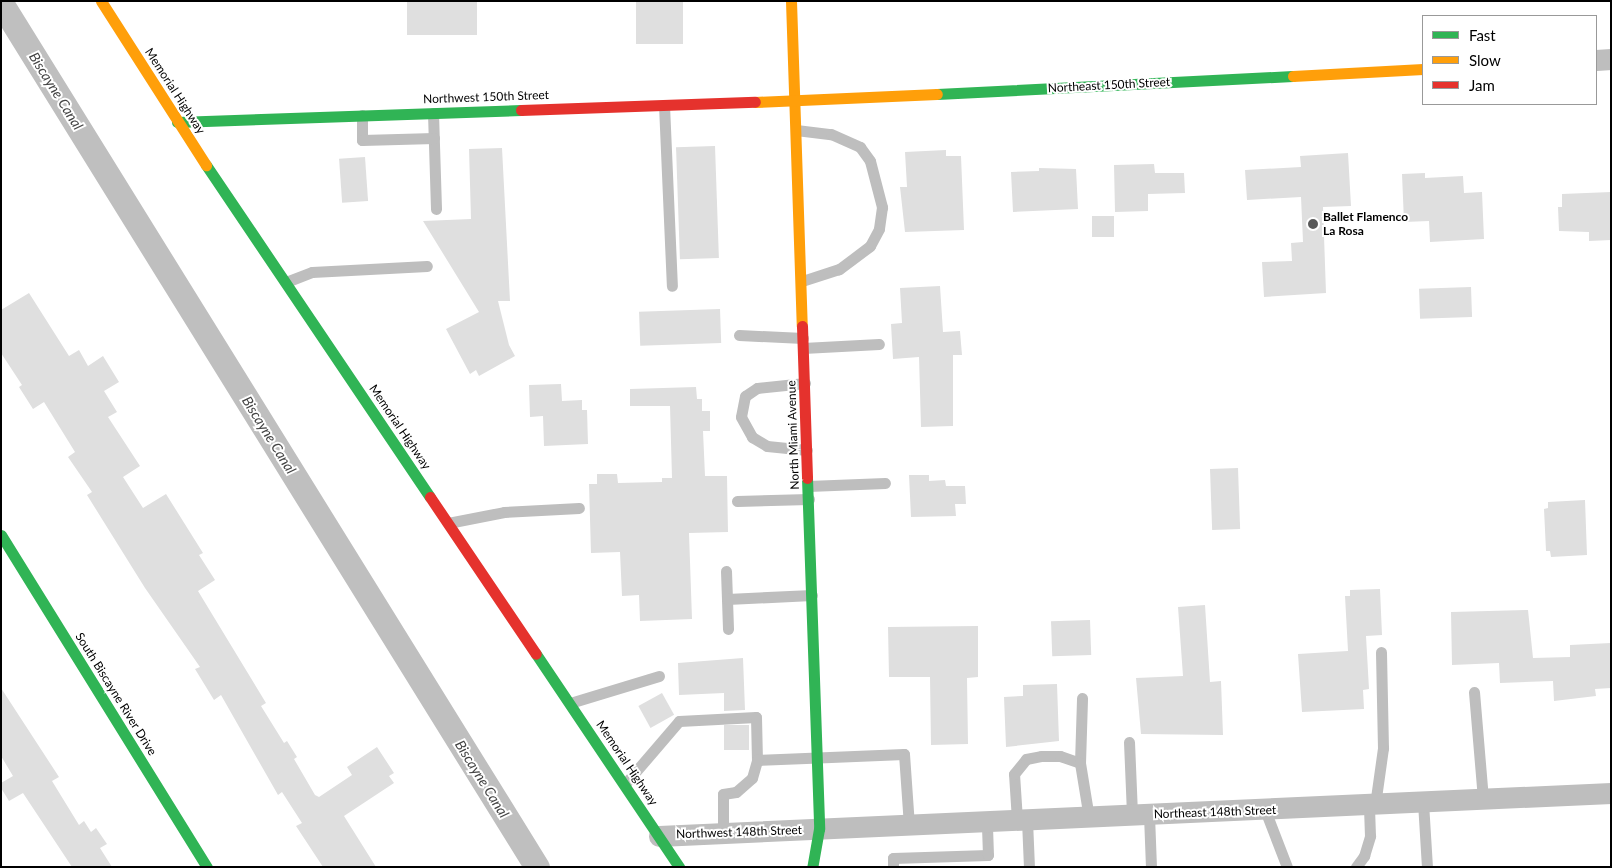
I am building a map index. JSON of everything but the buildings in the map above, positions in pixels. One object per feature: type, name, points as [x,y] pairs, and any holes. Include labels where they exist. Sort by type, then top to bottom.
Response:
[{"type":"street","name":"Memorial Highway","points":[[101,1],[177,122],[679,867]]},
{"type":"street","name":"North Miami Avenue","points":[[791,1],[819,829],[812,867]]},
{"type":"street","points":[[1597,60],[1611,59]]},
{"type":"street","name":"Northeast 150th Street","points":[[795,101],[1422,69]]},
{"type":"street","name":"Northwest 150th Street","points":[[177,122],[795,101]]},
{"type":"street","name":"South Biscayne River Drive","points":[[1,535],[207,867]]},
{"type":"street","name":"Northeast 148th Street","points":[[819,829],[1611,794]]},
{"type":"street","points":[[819,829],[823,867]]},
{"type":"street","name":"Northwest 148th Street","points":[[659,836],[819,829]]},
{"type":"lane","points":[[664,105],[672,286]]},
{"type":"lane","points":[[433,113],[436,210]]},
{"type":"lane","points":[[362,115],[362,140],[434,138]]},
{"type":"lane","points":[[796,130],[831,134],[860,147],[870,161],[882,207],[879,229],[870,246],[839,269],[801,281]]},
{"type":"lane","points":[[286,282],[312,272],[427,266]]},
{"type":"lane","points":[[739,335],[803,343],[879,344]]},
{"type":"lane","points":[[804,383],[757,388],[745,396],[741,417],[752,437],[767,446],[807,450]]},
{"type":"lane","points":[[808,486],[885,483]]},
{"type":"lane","points":[[737,501],[808,499]]},
{"type":"lane","points":[[448,522],[504,512],[579,508]]},
{"type":"lane","points":[[726,572],[728,629]]},
{"type":"lane","points":[[727,599],[812,595]]},
{"type":"lane","points":[[1356,867],[1364,856],[1370,836],[1372,805],[1383,748],[1381,652]]},
{"type":"lane","points":[[570,703],[659,676]]},
{"type":"lane","points":[[1474,692],[1483,800]]},
{"type":"lane","points":[[1082,698],[1080,763],[1089,818]]},
{"type":"lane","points":[[624,784],[679,721],[756,717],[757,760],[752,778],[736,792],[722,794],[723,833]]},
{"type":"lane","points":[[1129,742],[1151,867]]},
{"type":"lane","points":[[757,760],[904,754],[909,825]]},
{"type":"lane","points":[[1029,867],[1014,774],[1026,759],[1060,756],[1080,763]]},
{"type":"lane","points":[[1423,802],[1427,867]]},
{"type":"lane","points":[[1265,810],[1287,867]]},
{"type":"lane","points":[[894,867],[893,858],[988,855],[987,822]]},
{"type":"waterway","name":"Biscayne Canal","points":[[1,3],[537,867]]},
{"type":"traffic: fast","points":[[937,94],[1293,76]]},
{"type":"traffic: fast","points":[[177,122],[521,110]]},
{"type":"traffic: fast","points":[[206,165],[430,497]]},
{"type":"traffic: fast","points":[[807,478],[819,829],[812,867]]},
{"type":"traffic: fast","points":[[1,535],[207,867]]},
{"type":"traffic: fast","points":[[536,654],[679,867]]},
{"type":"traffic: slow","points":[[101,1],[206,165]]},
{"type":"traffic: slow","points":[[791,1],[802,326]]},
{"type":"traffic: slow","points":[[1293,76],[1422,69]]},
{"type":"traffic: slow","points":[[755,102],[937,94]]},
{"type":"traffic: jam","points":[[521,110],[755,102]]},
{"type":"traffic: jam","points":[[802,326],[807,478]]},
{"type":"traffic: jam","points":[[430,497],[536,654]]},
{"type":"place","name":"Ballet Flamenco La Rosa","points":[[1313,224]]}]
